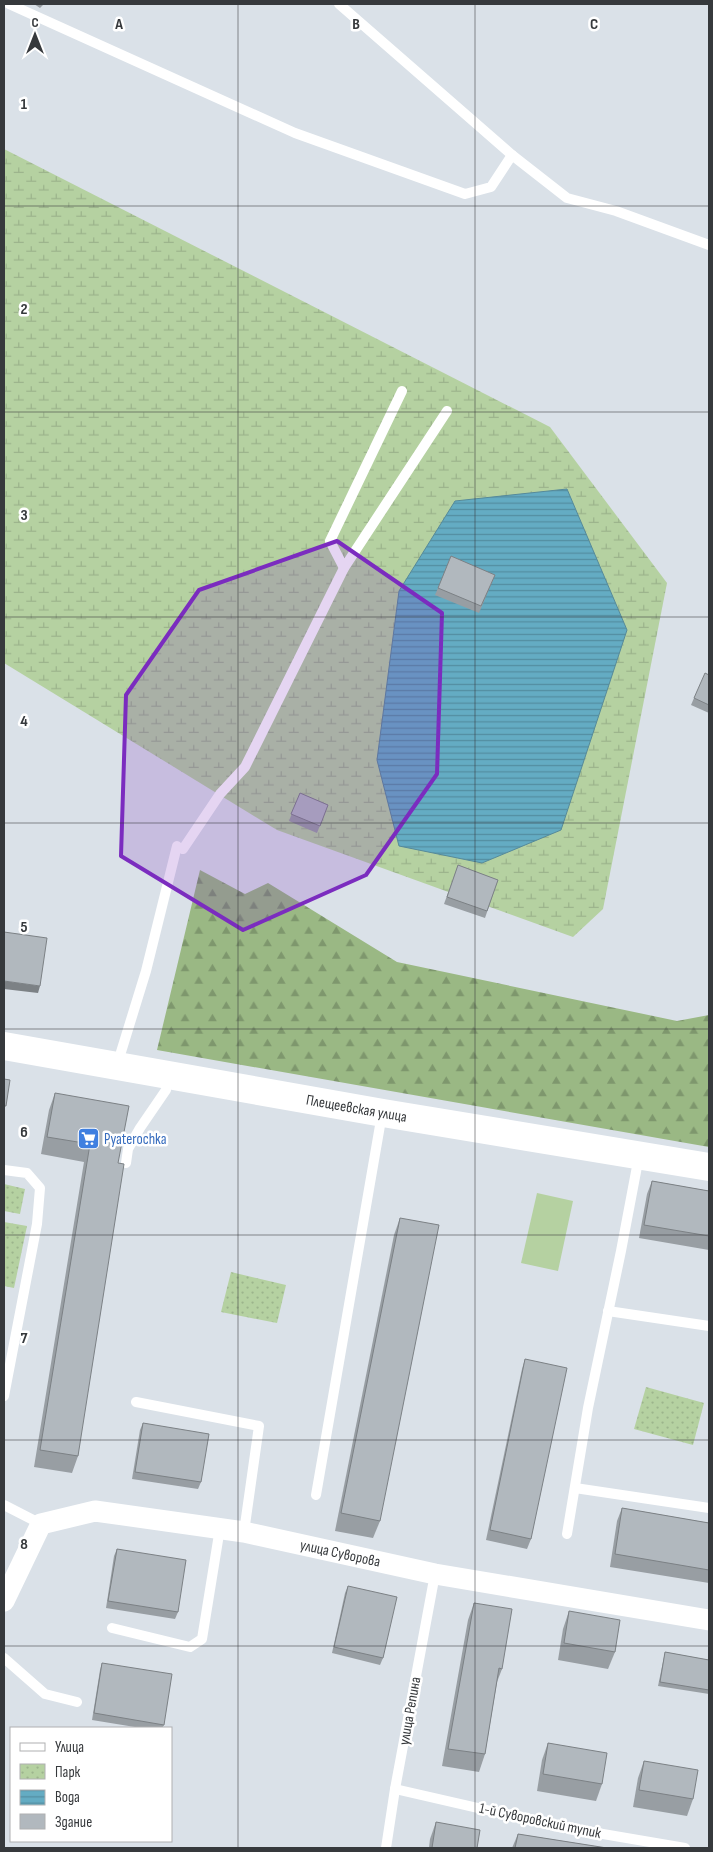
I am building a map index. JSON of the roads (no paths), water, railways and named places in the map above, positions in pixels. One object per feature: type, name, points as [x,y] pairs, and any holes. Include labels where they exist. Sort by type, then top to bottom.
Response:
[{"type":"street","name":"Плещеевская улица","points":[[4,1046],[382,1113],[709,1167]]},
{"type":"street","name":"улица Суворова","points":[[41,1524],[95,1511],[220,1528],[435,1574],[709,1620]]},
{"type":"street","points":[[6,1589],[41,1524]]},
{"type":"lane","points":[[9,4],[295,133],[465,194],[490,187],[512,155]]},
{"type":"lane","points":[[339,4],[512,155],[567,198],[616,211],[709,244]]},
{"type":"lane","points":[[344,568],[330,542],[402,391]]},
{"type":"lane","points":[[117,1066],[180,848],[220,794],[245,766],[344,568],[447,411]]},
{"type":"lane","points":[[126,1163],[128,1149],[166,1090],[167,1075]]},
{"type":"lane","points":[[316,1495],[382,1113]]},
{"type":"lane","points":[[567,1534],[588,1408],[639,1154]]},
{"type":"lane","points":[[4,1170],[27,1173],[40,1188],[37,1224],[4,1396]]},
{"type":"lane","points":[[608,1311],[709,1326]]},
{"type":"lane","points":[[136,1402],[259,1426],[244,1532]]},
{"type":"lane","points":[[575,1488],[709,1508]]},
{"type":"lane","points":[[4,1505],[41,1524]]},
{"type":"lane","points":[[112,1628],[190,1647],[202,1639],[220,1528]]},
{"type":"lane","name":"улица Репина","points":[[386,1848],[435,1574]]},
{"type":"lane","points":[[4,1658],[44,1694],[77,1702]]},
{"type":"lane","name":"1-й Суворовский тупик","points":[[395,1790],[556,1826],[685,1848]]},
{"type":"water","points":[[567,489],[627,630],[561,830],[482,863],[399,846],[377,760],[399,591],[455,501]]},
{"type":"place","name":"Pyaterochka","points":[[88,1139]]}]
